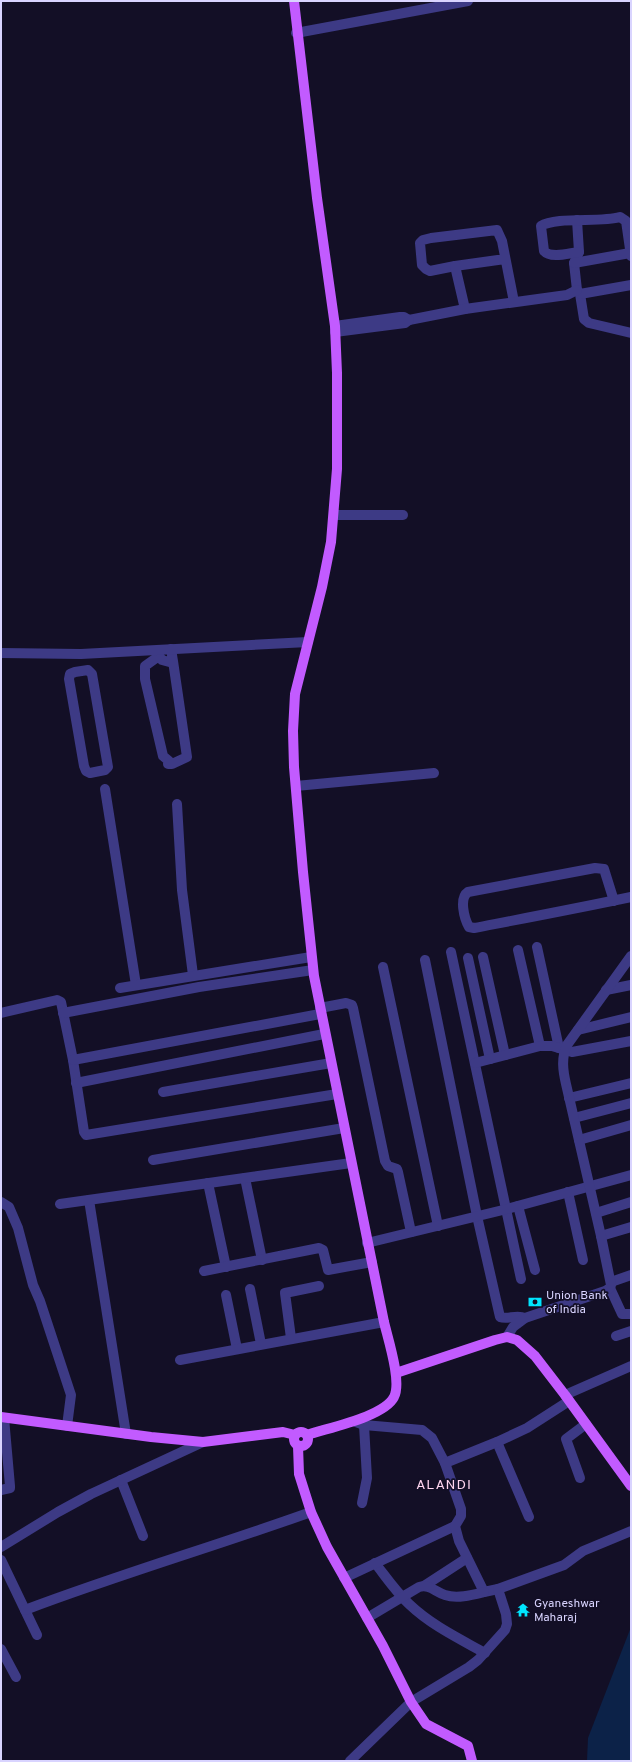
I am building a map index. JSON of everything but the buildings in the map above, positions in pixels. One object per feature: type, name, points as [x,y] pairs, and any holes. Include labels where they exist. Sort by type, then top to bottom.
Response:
[{"type":"main road","points":[[3,1417],[126,1434],[203,1442],[282,1432],[295,1435],[301,1431],[307,1434],[360,1423],[394,1397],[396,1373],[324,1034],[313,970],[296,786],[293,731],[295,694],[328,562],[334,515],[338,417],[335,329],[296,34],[294,1]]},
{"type":"main road","points":[[396,1373],[496,1340],[508,1338],[517,1340],[535,1356],[631,1486]]},
{"type":"main road","points":[[298,1446],[307,1444],[309,1439],[307,1434]]},
{"type":"main road","points":[[295,1435],[294,1442],[298,1446],[299,1474],[311,1512],[327,1547],[367,1618],[411,1702],[426,1724],[468,1746],[472,1761]]},
{"type":"street","points":[[296,34],[468,1]]},
{"type":"street","points":[[579,252],[551,255],[546,254],[544,251],[540,229],[543,224],[577,220],[610,220],[620,216],[626,221],[631,256]]},
{"type":"street","points":[[577,220],[579,252],[574,263],[584,319],[631,333]]},
{"type":"street","points":[[505,259],[430,271],[426,270],[422,265],[420,243],[422,240],[497,230],[500,234],[514,302]]},
{"type":"street","points":[[574,263],[630,253]]},
{"type":"street","points":[[455,266],[465,309]]},
{"type":"street","points":[[335,329],[405,323],[409,320],[465,309],[631,285]]},
{"type":"street","points":[[334,515],[403,515]]},
{"type":"street","points":[[1,653],[77,654],[308,642]]},
{"type":"street","points":[[171,649],[187,758],[172,764],[168,764],[169,761],[163,756],[153,715],[145,678],[145,666],[159,656],[162,660],[173,664]]},
{"type":"street","points":[[77,654],[79,671]]},
{"type":"street","points":[[88,670],[92,674],[108,767],[105,770],[88,772],[84,766],[69,679],[70,674],[79,671],[88,670]]},
{"type":"street","points":[[296,786],[434,773]]},
{"type":"street","points":[[105,789],[136,985]]},
{"type":"street","points":[[177,804],[182,890],[193,975]]},
{"type":"street","points":[[614,901],[604,869],[595,868],[468,892],[464,894],[463,899],[466,922],[469,927],[474,928],[614,901],[631,897]]},
{"type":"street","points":[[537,948],[562,1049],[563,1069],[596,1212],[610,1285],[622,1314],[631,1314]]},
{"type":"street","points":[[518,950],[540,1046]]},
{"type":"street","points":[[451,952],[521,1279]]},
{"type":"street","points":[[562,1049],[578,1030],[631,956]]},
{"type":"street","points":[[120,988],[311,957]]},
{"type":"street","points":[[483,957],[505,1055]]},
{"type":"street","points":[[468,958],[490,1059]]},
{"type":"street","points":[[425,960],[477,1216],[500,1317],[504,1319],[517,1316],[525,1318]]},
{"type":"street","points":[[383,967],[438,1226]]},
{"type":"street","points":[[63,1013],[199,988],[313,970]]},
{"type":"street","points":[[606,990],[631,985]]},
{"type":"street","points":[[1,1013],[57,1000],[61,1002],[73,1060],[84,1132],[86,1135],[337,1094]]},
{"type":"street","points":[[73,1060],[320,1011],[346,1003],[352,1005],[385,1161],[388,1166],[397,1169],[411,1232]]},
{"type":"street","points":[[578,1030],[631,1017]]},
{"type":"street","points":[[76,1083],[324,1034]]},
{"type":"street","points":[[475,1063],[547,1045],[562,1049],[580,1051],[631,1041]]},
{"type":"street","points":[[163,1092],[331,1064]]},
{"type":"street","points":[[569,1098],[631,1083]]},
{"type":"street","points":[[574,1118],[631,1103]]},
{"type":"street","points":[[579,1140],[631,1125]]},
{"type":"street","points":[[153,1160],[344,1128]]},
{"type":"street","points":[[60,1204],[351,1163]]},
{"type":"street","points":[[368,1243],[507,1209],[631,1175]]},
{"type":"street","points":[[245,1178],[262,1260]]},
{"type":"street","points":[[208,1183],[226,1267]]},
{"type":"street","points":[[568,1192],[583,1260]]},
{"type":"street","points":[[89,1200],[126,1434]]},
{"type":"street","points":[[1,1202],[9,1207],[18,1228],[33,1285],[40,1301],[71,1396],[67,1426]]},
{"type":"street","points":[[596,1212],[631,1202]]},
{"type":"street","points":[[518,1206],[535,1270]]},
{"type":"street","points":[[601,1236],[631,1227]]},
{"type":"street","points":[[204,1271],[319,1248],[322,1248],[324,1251],[328,1270],[372,1262]]},
{"type":"street","points":[[508,1338],[513,1327],[525,1318],[631,1276]]},
{"type":"street","points":[[291,1338],[284,1293],[319,1286]]},
{"type":"street","points":[[250,1289],[261,1344]]},
{"type":"street","points":[[226,1295],[237,1349]]},
{"type":"street","points":[[180,1360],[291,1338],[384,1322]]},
{"type":"street","points":[[616,1336],[631,1331]]},
{"type":"street","points":[[445,1463],[527,1428],[567,1398],[631,1366]]},
{"type":"street","points":[[1,1490],[10,1488],[3,1417]]},
{"type":"street","points":[[344,1578],[455,1526],[461,1516],[461,1509],[445,1463],[432,1438],[422,1430],[360,1423],[367,1478],[362,1503]]},
{"type":"street","points":[[580,1478],[566,1439],[586,1424]]},
{"type":"street","points":[[1,1547],[58,1512],[121,1480],[203,1442]]},
{"type":"street","points":[[496,1442],[529,1517]]},
{"type":"street","points":[[121,1480],[143,1536]]},
{"type":"street","points":[[26,1610],[150,1565],[228,1541],[311,1512]]},
{"type":"street","points":[[455,1526],[459,1541],[484,1592]]},
{"type":"street","points":[[424,1586],[430,1587],[446,1596],[465,1596],[498,1589],[564,1565],[583,1551],[624,1535],[631,1530]]},
{"type":"street","points":[[367,1618],[419,1587],[424,1586],[467,1558]]},
{"type":"street","points":[[1,1560],[37,1634]]},
{"type":"street","points":[[375,1564],[402,1597],[435,1624],[485,1653]]},
{"type":"street","points":[[350,1761],[411,1702],[469,1667],[485,1653],[505,1630],[507,1624],[506,1614],[498,1589]]},
{"type":"street","points":[[1,1649],[16,1677]]},
{"type":"water","points":[[631,1627],[631,1761],[587,1761],[588,1738]]},
{"type":"place","name":"Union Bank of India","points":[[535,1302]]},
{"type":"place","name":"Gyaneshwar Maharaj","points":[[523,1610]]},
{"type":"district","name":"ALANDI","points":[[444,1484]]}]
